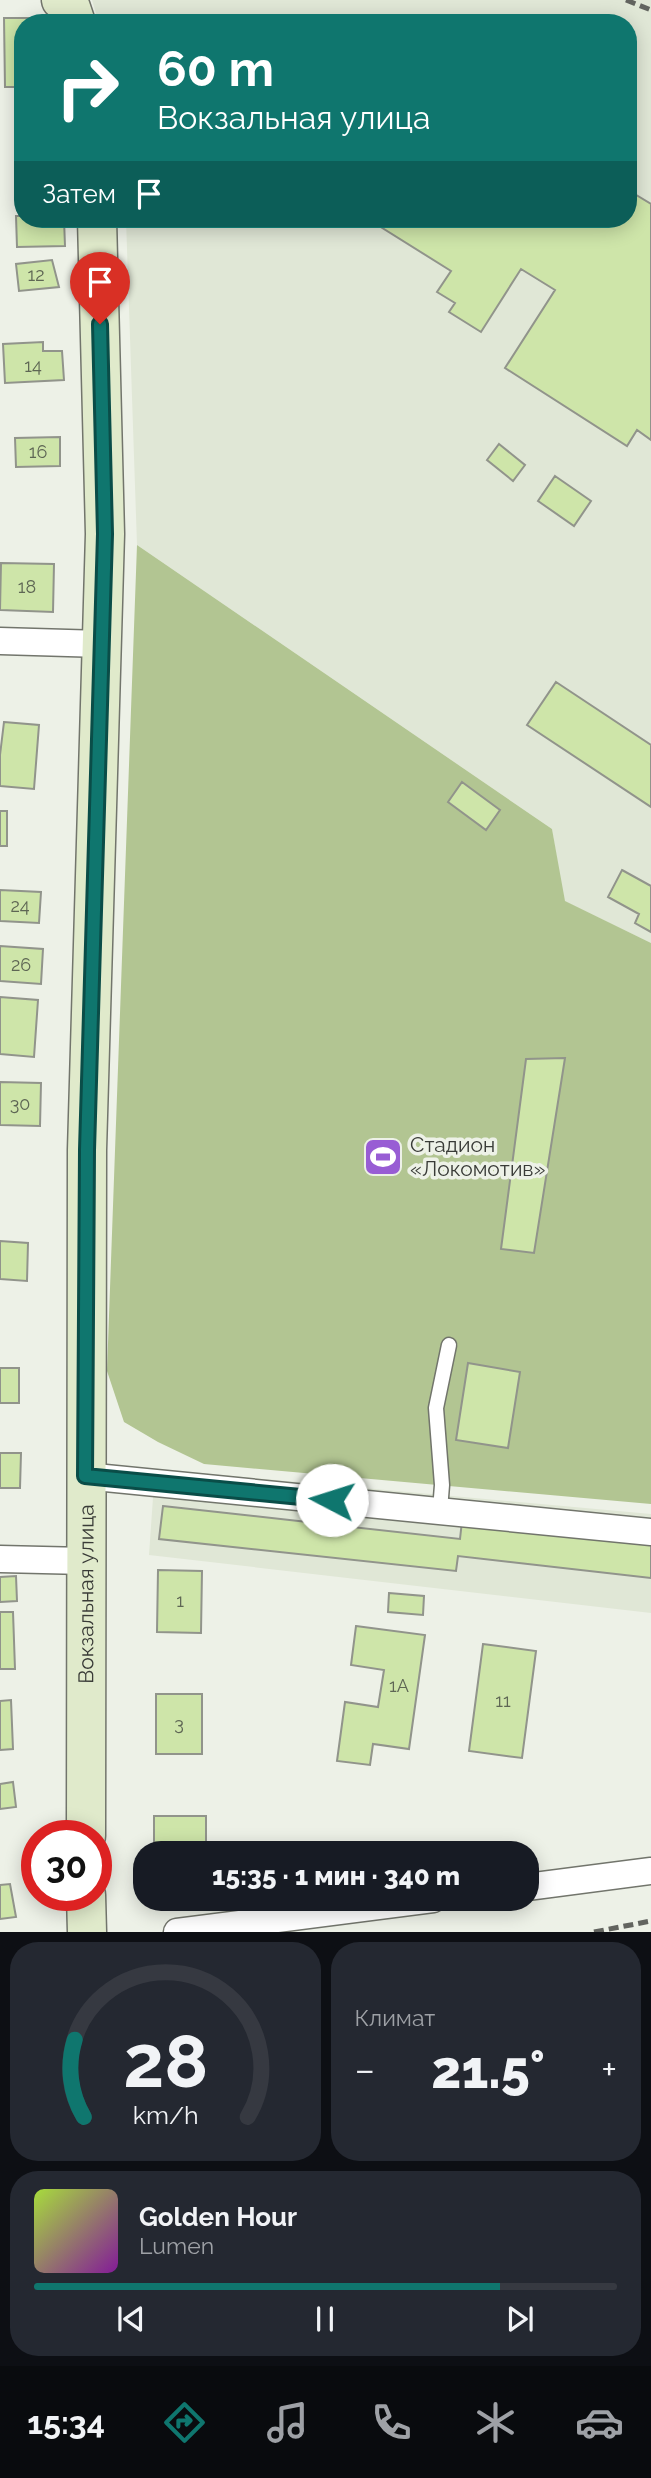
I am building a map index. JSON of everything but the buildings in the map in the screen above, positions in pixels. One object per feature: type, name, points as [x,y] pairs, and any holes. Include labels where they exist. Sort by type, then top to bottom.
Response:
[{"type":"street","name":"Вокзальная улица","points":[[86,1820],[87,1150],[105,534],[97,228]]},
{"type":"street","points":[[0,641],[102,643]]},
{"type":"street","points":[[85,1476],[651,1532]]},
{"type":"street","points":[[0,1559],[85,1561]]},
{"type":"street","points":[[539,1885],[651,1871]]},
{"type":"street","points":[[86,1911],[87,1932]]},
{"type":"street","points":[[177,1932],[340,1911]]},
{"type":"lane","points":[[440,1510],[442,1485],[436,1408],[449,1345]]},
{"type":"shaded area","points":[[92,0],[651,0],[651,943],[564,901],[552,829],[137,545],[126,228],[637,228],[637,14],[96,14]]},
{"type":"shaded area","points":[[155,1469],[651,1514],[651,1613],[149,1555]]},
{"type":"green space","name":"Стадион «Локомотив»","points":[[137,545],[552,829],[565,901],[651,943],[651,1504],[204,1464],[124,1422],[107,1371]]},
{"type":"railway","points":[[626,0],[651,10]]},
{"type":"railway","points":[[594,1932],[651,1921]]},
{"type":"place","name":"Стадион «Локомотив»","points":[[383,1157]]},
{"type":"route","points":[[100,324],[105,534],[87,1150],[85,1476],[332,1500]]}]
